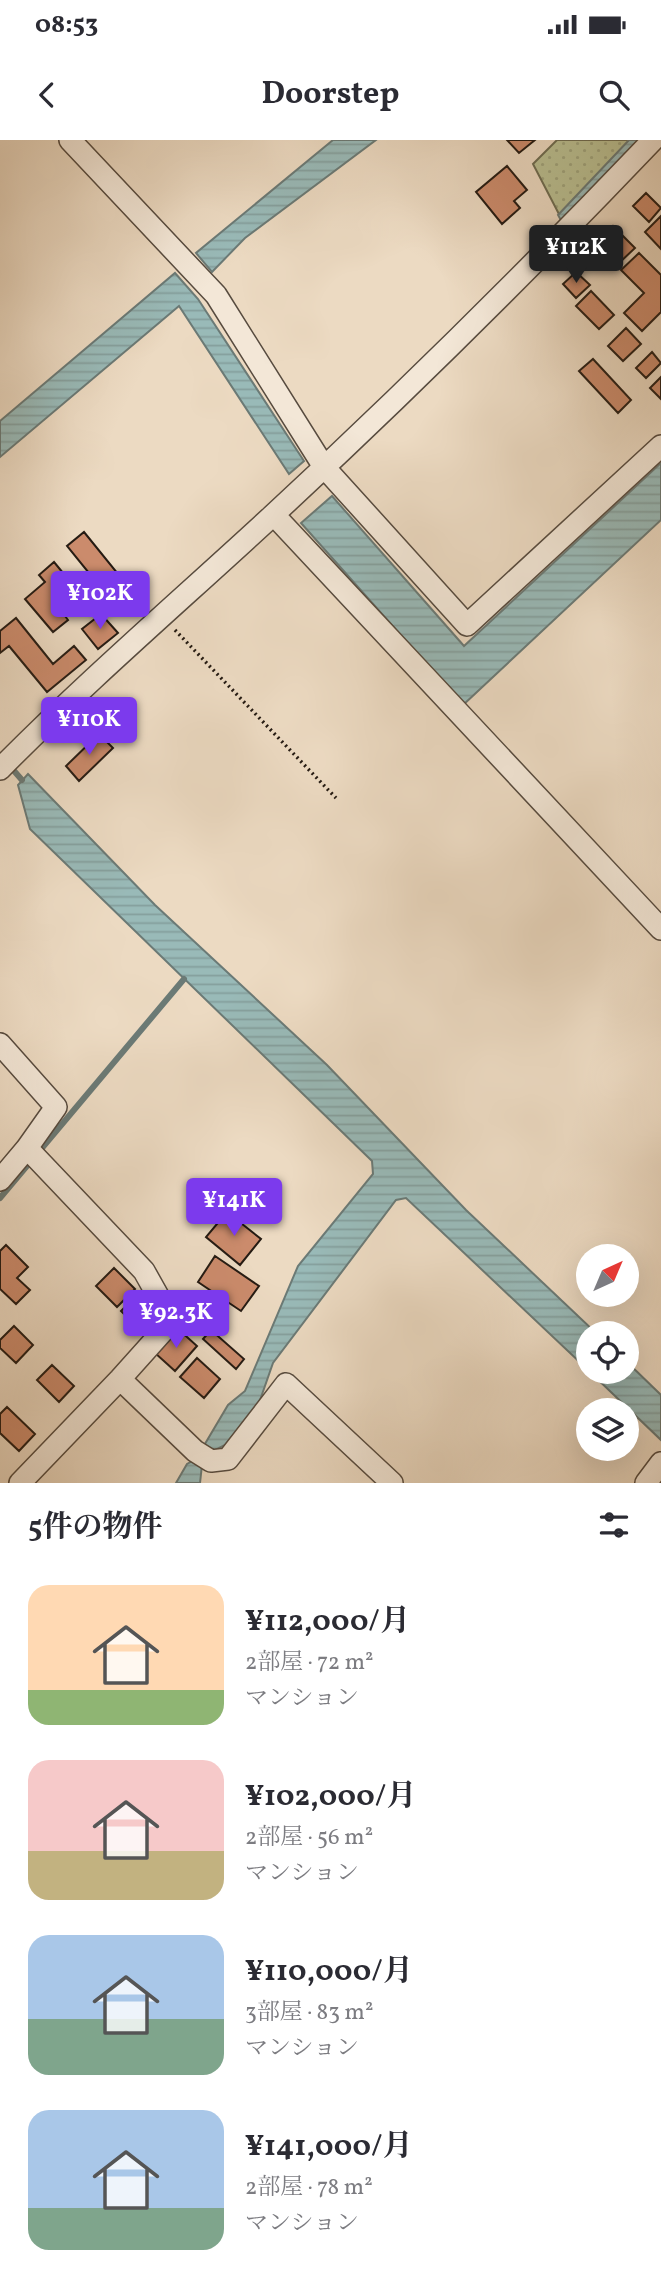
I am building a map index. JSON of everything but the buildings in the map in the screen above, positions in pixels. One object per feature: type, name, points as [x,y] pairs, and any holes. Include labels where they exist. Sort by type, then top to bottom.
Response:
[{"type":"street","points":[[70,140],[216,295],[324,467],[467,625],[661,446]]},
{"type":"street","points":[[0,769],[44,724],[274,515],[522,277],[653,140]]},
{"type":"street","points":[[274,515],[661,929]]},
{"type":"street","points":[[0,1044],[56,1107],[0,1180]]},
{"type":"street","points":[[20,1483],[172,1321],[144,1271],[27,1148]]},
{"type":"street","points":[[120,1379],[203,1456],[228,1459],[286,1384],[392,1483]]},
{"type":"street","points":[[646,1483],[661,1463]]},
{"type":"path","points":[[162,617],[335,798]]},
{"type":"green space","points":[[557,140],[628,140],[632,144],[561,218],[533,164]]},
{"type":"water","points":[[333,140],[376,140],[245,238],[212,272],[196,253]]},
{"type":"water","points":[[629,140],[640,140],[562,222],[558,215]]},
{"type":"water","points":[[175,273],[198,299],[304,461],[289,474],[179,306],[0,457],[0,421]]},
{"type":"water","points":[[661,463],[661,520],[463,705],[301,523],[332,496],[464,646]]},
{"type":"water","points":[[28,774],[155,905],[327,1065],[466,1210],[583,1321],[576,1321],[576,1359],[406,1198],[396,1200],[273,1363],[259,1403],[225,1445],[213,1451],[202,1465],[200,1483],[176,1483],[187,1464],[196,1459],[228,1405],[245,1391],[298,1266],[373,1174],[372,1161],[30,829],[18,785]]},
{"type":"water","points":[[639,1374],[661,1395],[661,1440],[639,1419],[639,1398],[617,1398],[603,1384],[639,1384]]},
{"type":"waterway","points":[[8,764],[22,780]]},
{"type":"waterway","points":[[0,1198],[184,979]]}]
